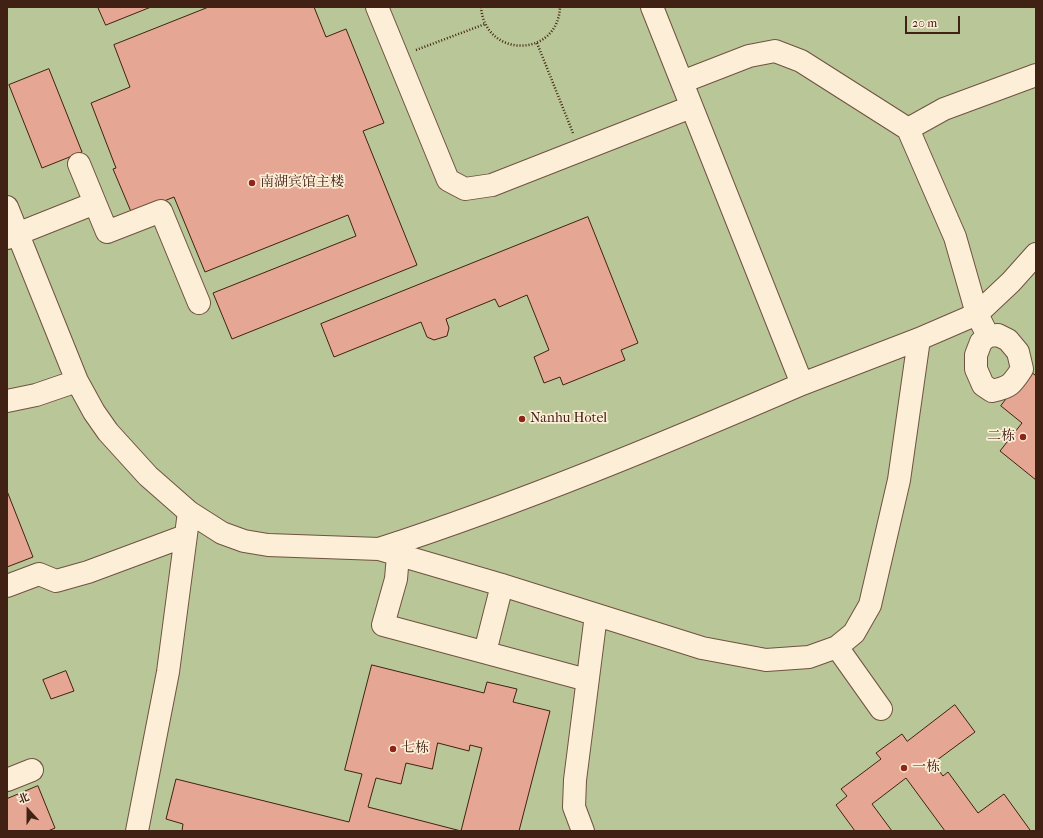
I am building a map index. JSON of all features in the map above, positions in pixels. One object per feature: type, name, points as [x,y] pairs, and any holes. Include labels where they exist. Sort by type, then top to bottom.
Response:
[{"type":"lane","points":[[377,7],[448,180],[465,189],[492,185],[691,106]]},
{"type":"lane","points":[[652,7],[802,384]]},
{"type":"lane","points":[[682,82],[749,56],[775,52],[801,61],[908,129],[954,237],[977,314],[988,336]]},
{"type":"lane","points":[[908,129],[944,109],[1036,75]]},
{"type":"lane","points":[[79,164],[107,232],[161,210],[199,303]]},
{"type":"lane","points":[[12,236],[95,203]]},
{"type":"lane","points":[[7,207],[12,236],[77,381],[94,412],[108,432],[148,476],[189,512],[222,532],[244,541],[268,545],[388,552],[502,585],[702,648],[766,660],[809,657],[837,647],[854,633],[870,605],[899,480],[919,339]]},
{"type":"lane","points":[[388,552],[429,532],[558,484],[695,430],[802,384],[919,339],[977,314],[1011,282],[1036,254]]},
{"type":"lane","points":[[998,335],[1008,340],[1029,367],[1013,383],[1004,388],[992,391],[983,385],[976,369],[976,355],[981,342],[988,336],[998,335]]},
{"type":"lane","points":[[7,401],[36,395],[77,381]]},
{"type":"lane","points":[[137,831],[168,672],[189,512]]},
{"type":"lane","points":[[7,586],[39,574],[56,581],[88,572],[185,536]]},
{"type":"lane","points":[[388,552],[396,579],[383,625],[587,680]]},
{"type":"lane","points":[[485,652],[502,585]]},
{"type":"lane","points":[[583,831],[574,806],[575,787],[596,615]]},
{"type":"lane","points":[[837,647],[881,709]]},
{"type":"lane","points":[[7,780],[32,770]]},
{"type":"path","points":[[481,7],[485,24],[490,32],[506,44],[522,46],[537,43],[546,37],[558,20],[560,7]]},
{"type":"path","points":[[398,57],[485,24]]},
{"type":"path","points":[[537,43],[580,150]]},
{"type":"green space","name":"Nanhu Hotel","points":[[7,7],[1036,7],[1036,831],[7,831]]},
{"type":"building","points":[[98,7],[151,7],[106,25]]},
{"type":"building","name":"南湖宾馆主楼","points":[[209,7],[314,7],[326,37],[346,29],[384,123],[363,131],[417,265],[232,339],[213,293],[356,236],[348,215],[205,272],[174,197],[132,214],[113,169],[116,168],[91,103],[130,87],[114,45]]},
{"type":"building","points":[[49,69],[82,152],[42,168],[9,85]]},
{"type":"building","points":[[588,217],[638,343],[621,350],[625,360],[563,385],[560,377],[544,383],[534,357],[549,350],[527,295],[499,307],[495,299],[446,319],[449,328],[447,336],[434,340],[427,337],[421,322],[334,357],[321,324]]},
{"type":"building","name":"二栋","points":[[1029,370],[1036,376],[1036,480],[1000,451],[1022,423],[1001,406]]},
{"type":"building","points":[[7,491],[33,557],[7,567]]},
{"type":"building","name":"七栋","points":[[372,665],[484,693],[487,682],[517,689],[513,702],[550,711],[519,831],[461,831],[182,831],[183,824],[166,819],[176,779],[349,822],[362,774],[345,770]],"holes":[[[438,743],[469,751],[470,745],[482,748],[461,831],[368,807],[376,778],[401,784],[406,763],[432,769]]]},
{"type":"building","points":[[66,671],[74,691],[51,699],[43,680]]},
{"type":"building","name":"一栋","points":[[955,705],[975,732],[933,763],[943,776],[948,772],[978,813],[1004,794],[1030,830],[945,831],[906,778],[872,804],[892,831],[855,831],[836,805],[847,796],[841,789],[881,759],[876,753],[902,734],[907,741]]},
{"type":"building","points":[[38,786],[55,828],[48,831],[7,831],[7,799]]},
{"type":"place","name":"南湖宾馆主楼","points":[[252,183]]},
{"type":"place","name":"Nanhu Hotel","points":[[522,419]]},
{"type":"place","name":"二栋","points":[[1023,437]]},
{"type":"place","name":"七栋","points":[[393,749]]},
{"type":"place","name":"一栋","points":[[904,768]]}]
